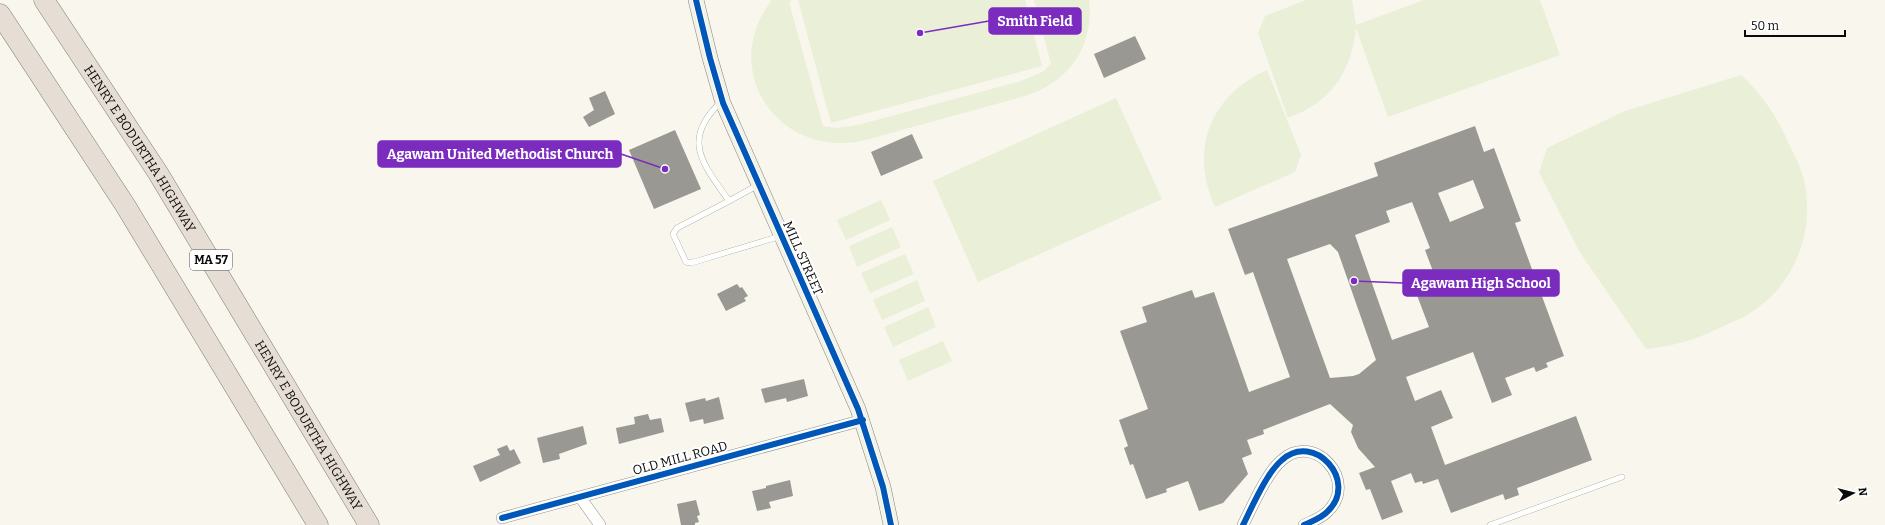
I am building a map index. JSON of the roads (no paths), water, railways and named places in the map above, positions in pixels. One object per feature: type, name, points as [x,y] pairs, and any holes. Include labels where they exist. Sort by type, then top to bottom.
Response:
[{"type":"highway","name":"HENRY E BODURTHA HIGHWAY","points":[[44,0],[158,173],[369,525]]},
{"type":"highway","points":[[0,14],[125,205],[318,525]]},
{"type":"street","name":"MILL STREET","points":[[696,0],[710,58],[723,101],[758,185],[863,420],[883,487],[891,525]]},
{"type":"street","name":"OLD MILL ROAD","points":[[502,518],[863,420]]},
{"type":"street","points":[[1243,525],[1277,465],[1289,455],[1304,451],[1314,453],[1327,460],[1336,472],[1339,486],[1338,496],[1331,509],[1324,515],[1304,525]]},
{"type":"street","points":[[580,497],[600,525]]},
{"type":"lane","points":[[723,101],[704,121],[700,132],[698,146],[701,157],[729,201]]},
{"type":"lane","points":[[758,185],[677,228],[673,234],[686,262],[691,263],[782,236]]},
{"type":"lane","points":[[1490,525],[1622,477]]},
{"type":"place","name":"Smith Field","points":[[920,33]]},
{"type":"place","name":"Agawam United Methodist Church","points":[[665,169]]},
{"type":"place","name":"Agawam High School","points":[[1354,281]]}]
